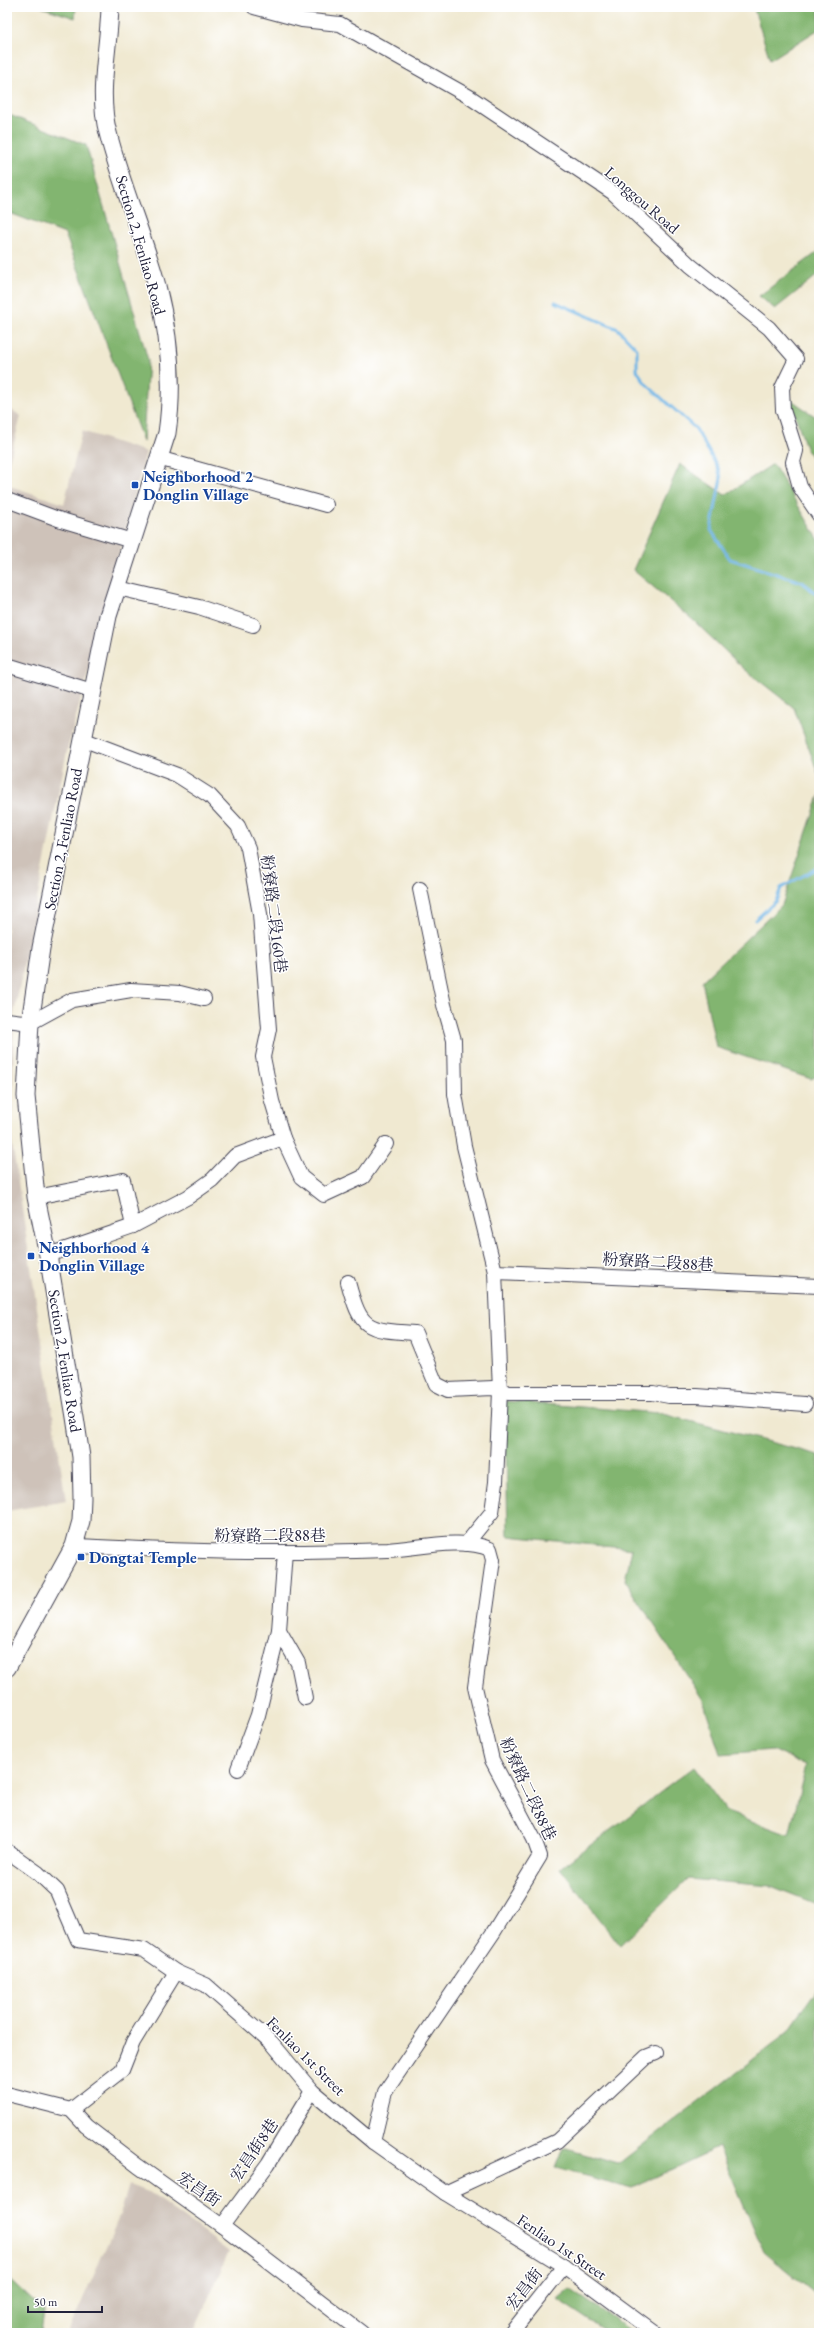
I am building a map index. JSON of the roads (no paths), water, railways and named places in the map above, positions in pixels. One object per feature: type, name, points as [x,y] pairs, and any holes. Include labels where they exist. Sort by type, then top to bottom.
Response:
[{"type":"main road","name":"Section 2, Fenliao Road","points":[[7,1668],[74,1546],[81,1521],[81,1457],[48,1255],[36,1196],[26,1096],[30,1023],[41,948],[108,616],[167,433],[170,406],[167,343],[157,287],[107,132],[102,89],[110,7]]},
{"type":"street","name":"Longgou Road","points":[[254,7],[302,20],[340,24],[468,96],[612,192],[690,265],[769,328],[796,359],[782,388],[783,410],[796,451],[793,462],[800,487],[819,514]]},
{"type":"street","points":[[158,458],[326,505]]},
{"type":"street","points":[[7,500],[58,519],[132,541]]},
{"type":"street","points":[[118,588],[199,607],[253,625]]},
{"type":"street","points":[[7,665],[92,691]]},
{"type":"street","name":"粉寮路二段160巷","points":[[82,739],[177,775],[210,796],[238,826],[248,848],[260,914],[269,1029],[263,1057],[283,1138],[301,1178],[324,1195],[363,1177],[386,1144]]},
{"type":"street","points":[[420,889],[444,1005],[454,1040],[455,1094],[464,1146],[495,1272],[500,1392],[496,1482],[492,1512],[466,1544]]},
{"type":"street","points":[[7,1020],[30,1023],[72,1000],[131,990],[180,993],[204,999]]},
{"type":"street","points":[[48,1255],[133,1226],[188,1197],[212,1180],[235,1156],[283,1138]]},
{"type":"street","points":[[36,1196],[123,1180],[133,1226]]},
{"type":"street","name":"粉寮路二段88巷","points":[[495,1272],[819,1286]]},
{"type":"street","points":[[348,1282],[356,1311],[362,1321],[382,1331],[415,1333],[436,1384],[448,1390],[493,1388],[500,1392],[509,1393],[652,1393],[668,1396],[697,1396],[805,1404]]},
{"type":"street","name":"粉寮路二段88巷","points":[[74,1546],[217,1552],[388,1550],[466,1544],[481,1545],[490,1549],[493,1560],[475,1687],[492,1760],[534,1839],[540,1856],[493,1933],[385,2092],[373,2142]]},
{"type":"street","points":[[238,1769],[258,1715],[279,1630],[285,1552]]},
{"type":"street","points":[[279,1630],[298,1663],[305,1698]]},
{"type":"street","name":"Fenliao 1st Street","points":[[7,1850],[38,1873],[57,1890],[78,1940],[144,1950],[176,1972],[206,1985],[272,2043],[312,2091],[373,2142],[445,2193],[564,2266],[655,2333]]},
{"type":"street","points":[[7,2094],[71,2110],[122,2070],[133,2042],[176,1972]]},
{"type":"street","points":[[445,2193],[557,2141],[646,2057],[656,2053]]},
{"type":"street","name":"宏昌街8巷","points":[[222,2226],[268,2164],[312,2091]]},
{"type":"street","name":"宏昌街","points":[[71,2110],[86,2126],[126,2157],[222,2226],[362,2333]]},
{"type":"street","name":"宏昌街","points":[[511,2333],[564,2266]]},
{"type":"waterway","points":[[555,302],[618,329],[637,349],[637,370],[645,383],[696,429],[718,468],[721,478],[711,530],[730,559],[802,582],[819,596]]},
{"type":"waterway","points":[[755,920],[776,901],[781,888],[819,867]]},
{"type":"place","name":"Neighborhood 2 Donglin Village","points":[[135,485]]},
{"type":"place","name":"Neighborhood 4 Donglin Village","points":[[31,1256]]},
{"type":"place","name":"Dongtai Temple","points":[[81,1557]]}]
